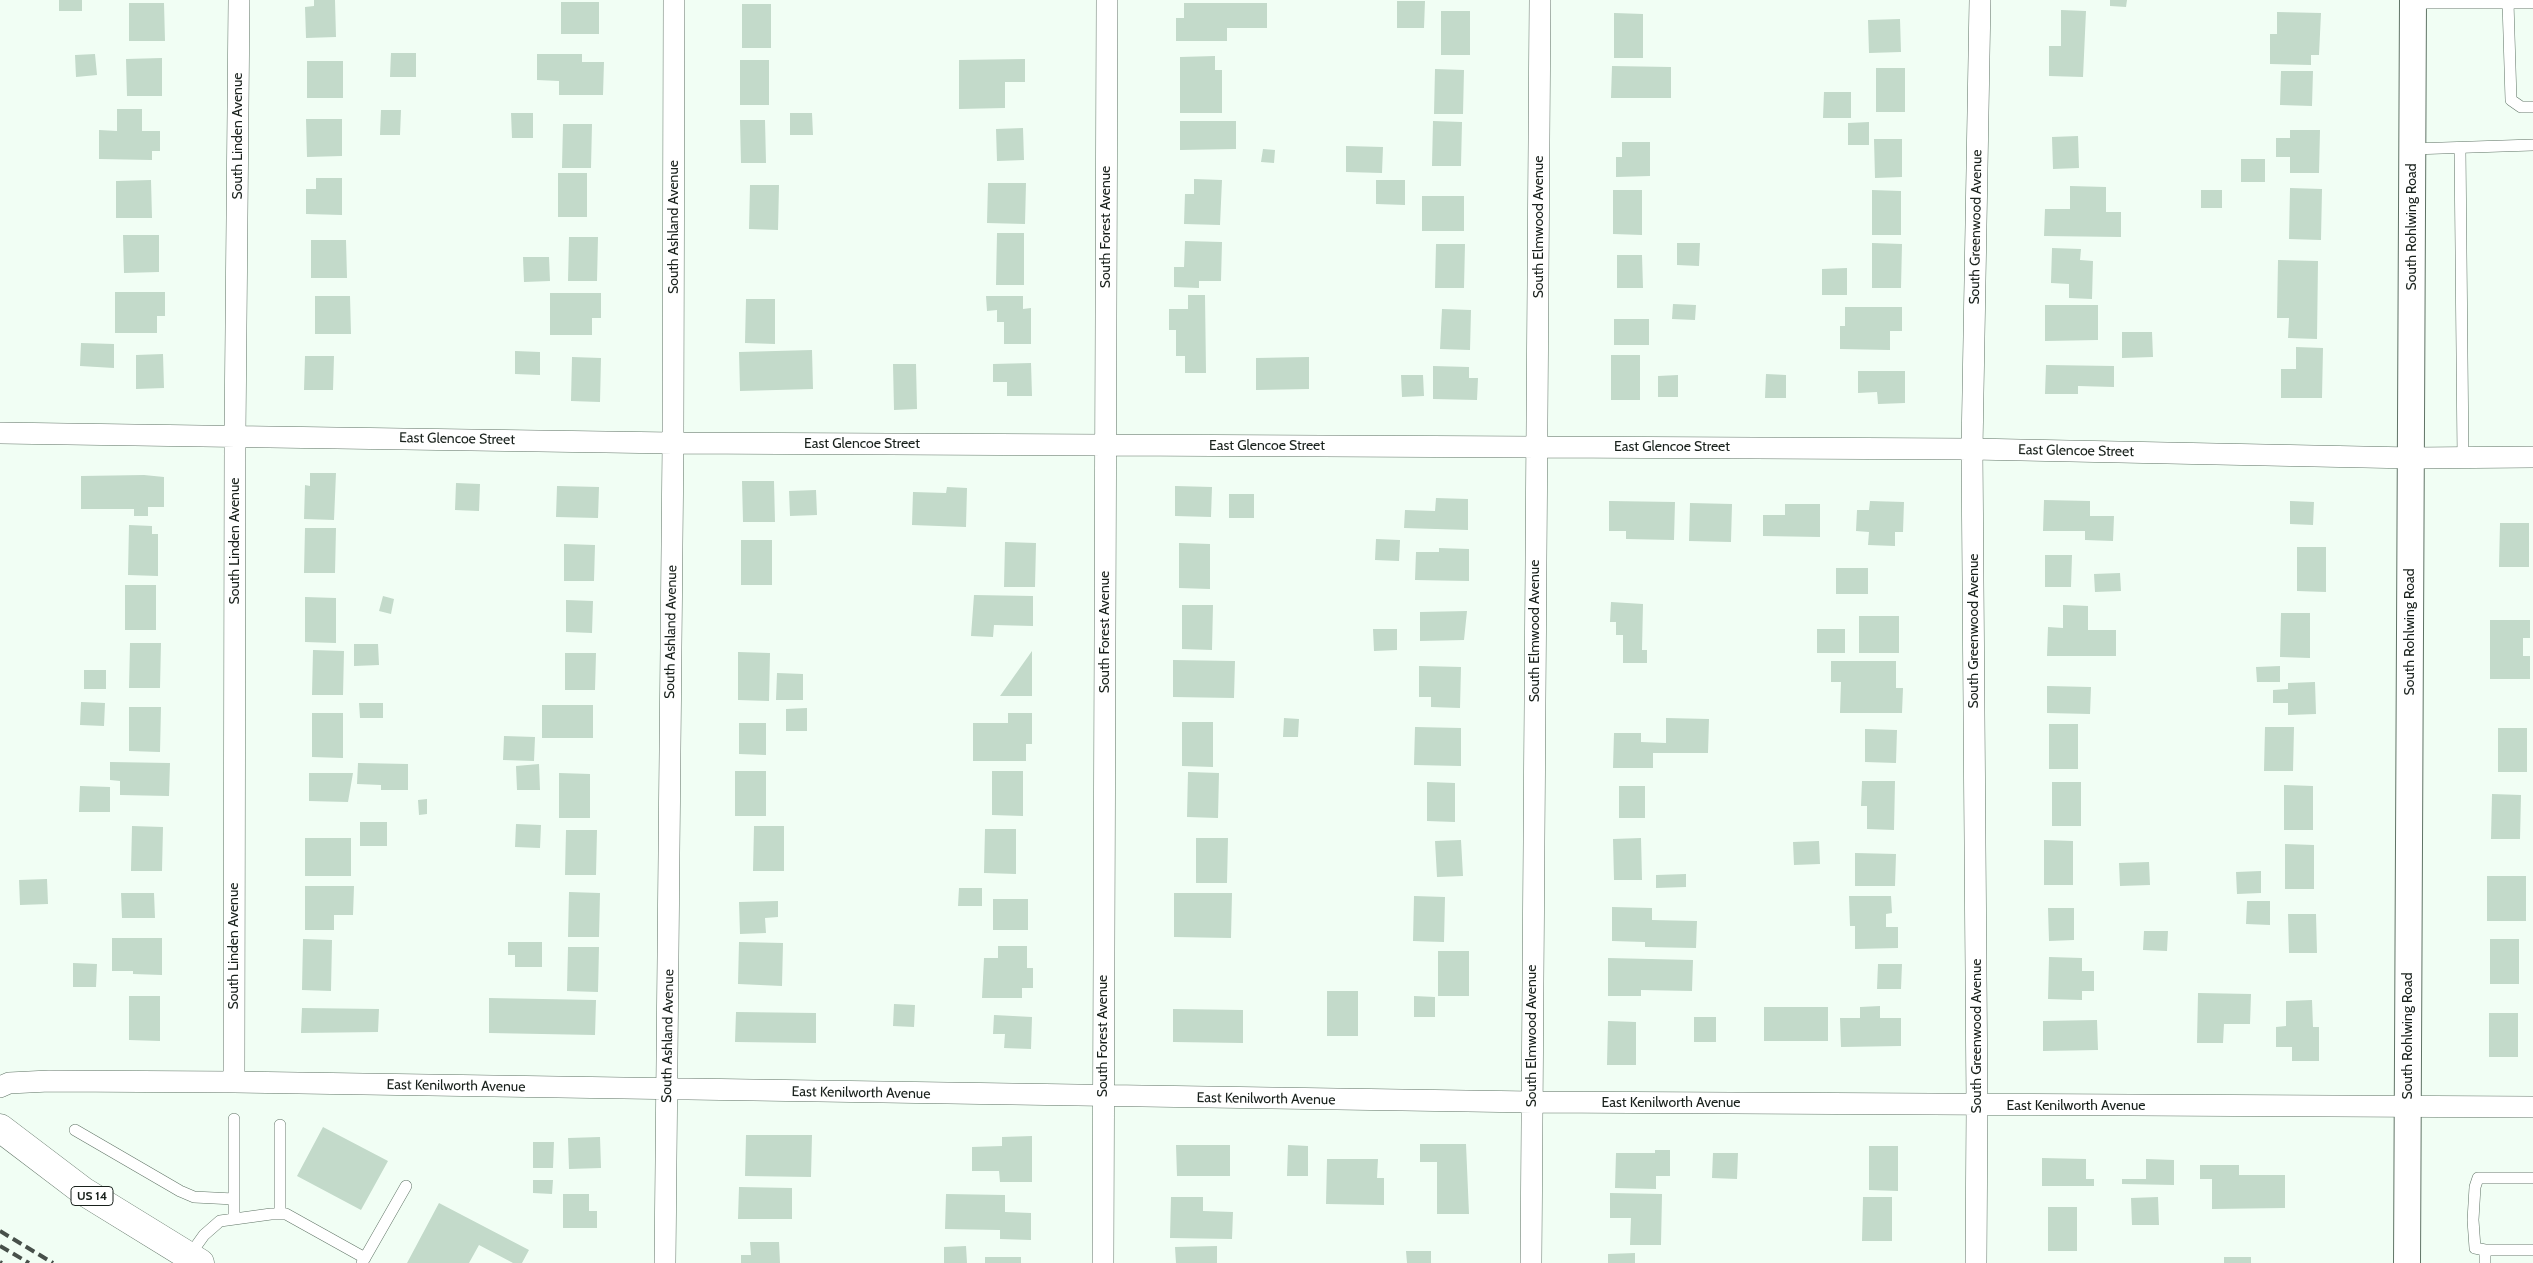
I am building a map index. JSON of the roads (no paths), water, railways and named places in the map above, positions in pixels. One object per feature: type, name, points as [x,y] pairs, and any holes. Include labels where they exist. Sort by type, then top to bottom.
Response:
[{"type":"main road","name":"US 14","points":[[0,1128],[83,1191],[194,1260]]},
{"type":"street","name":"South Linden Avenue","points":[[234,1082],[235,435],[239,0]]},
{"type":"street","name":"South Ashland Avenue","points":[[666,1263],[673,443],[674,0]]},
{"type":"street","name":"South Forest Avenue","points":[[1103,1263],[1107,0]]},
{"type":"street","name":"South Elmwood Avenue","points":[[1531,1263],[1540,0]]},
{"type":"street","name":"South Greenwood Avenue","points":[[1976,1263],[1977,1105],[1972,449],[1980,0]]},
{"type":"street","name":"South Rohlwing Road","points":[[2407,1263],[2413,2]]},
{"type":"street","name":"East Glencoe Street","points":[[0,432],[673,443],[1972,449],[2412,458],[2533,457]]},
{"type":"street","name":"East Kenilworth Avenue","points":[[0,1087],[9,1083],[50,1081],[234,1082],[1532,1102],[2533,1107]]},
{"type":"lane","points":[[2413,2],[2533,3]]},
{"type":"lane","points":[[2508,2],[2511,100],[2521,107],[2533,107]]},
{"type":"lane","points":[[2412,149],[2533,146]]},
{"type":"lane","points":[[2460,148],[2463,458]]},
{"type":"lane","points":[[234,1118],[234,1218]]},
{"type":"lane","points":[[280,1125],[280,1214]]},
{"type":"lane","points":[[75,1130],[180,1192],[194,1197],[234,1199]]},
{"type":"lane","points":[[2533,1178],[2478,1178],[2475,1187],[2473,1220],[2475,1248],[2485,1250],[2533,1250]]},
{"type":"lane","points":[[194,1260],[213,1226],[220,1221],[280,1214],[286,1214],[364,1260],[406,1186]]},
{"type":"lane","points":[[2484,1263],[2485,1250]]},
{"type":"railway","points":[[0,1231],[53,1263]]},
{"type":"railway","points":[[0,1246],[29,1263]]}]
